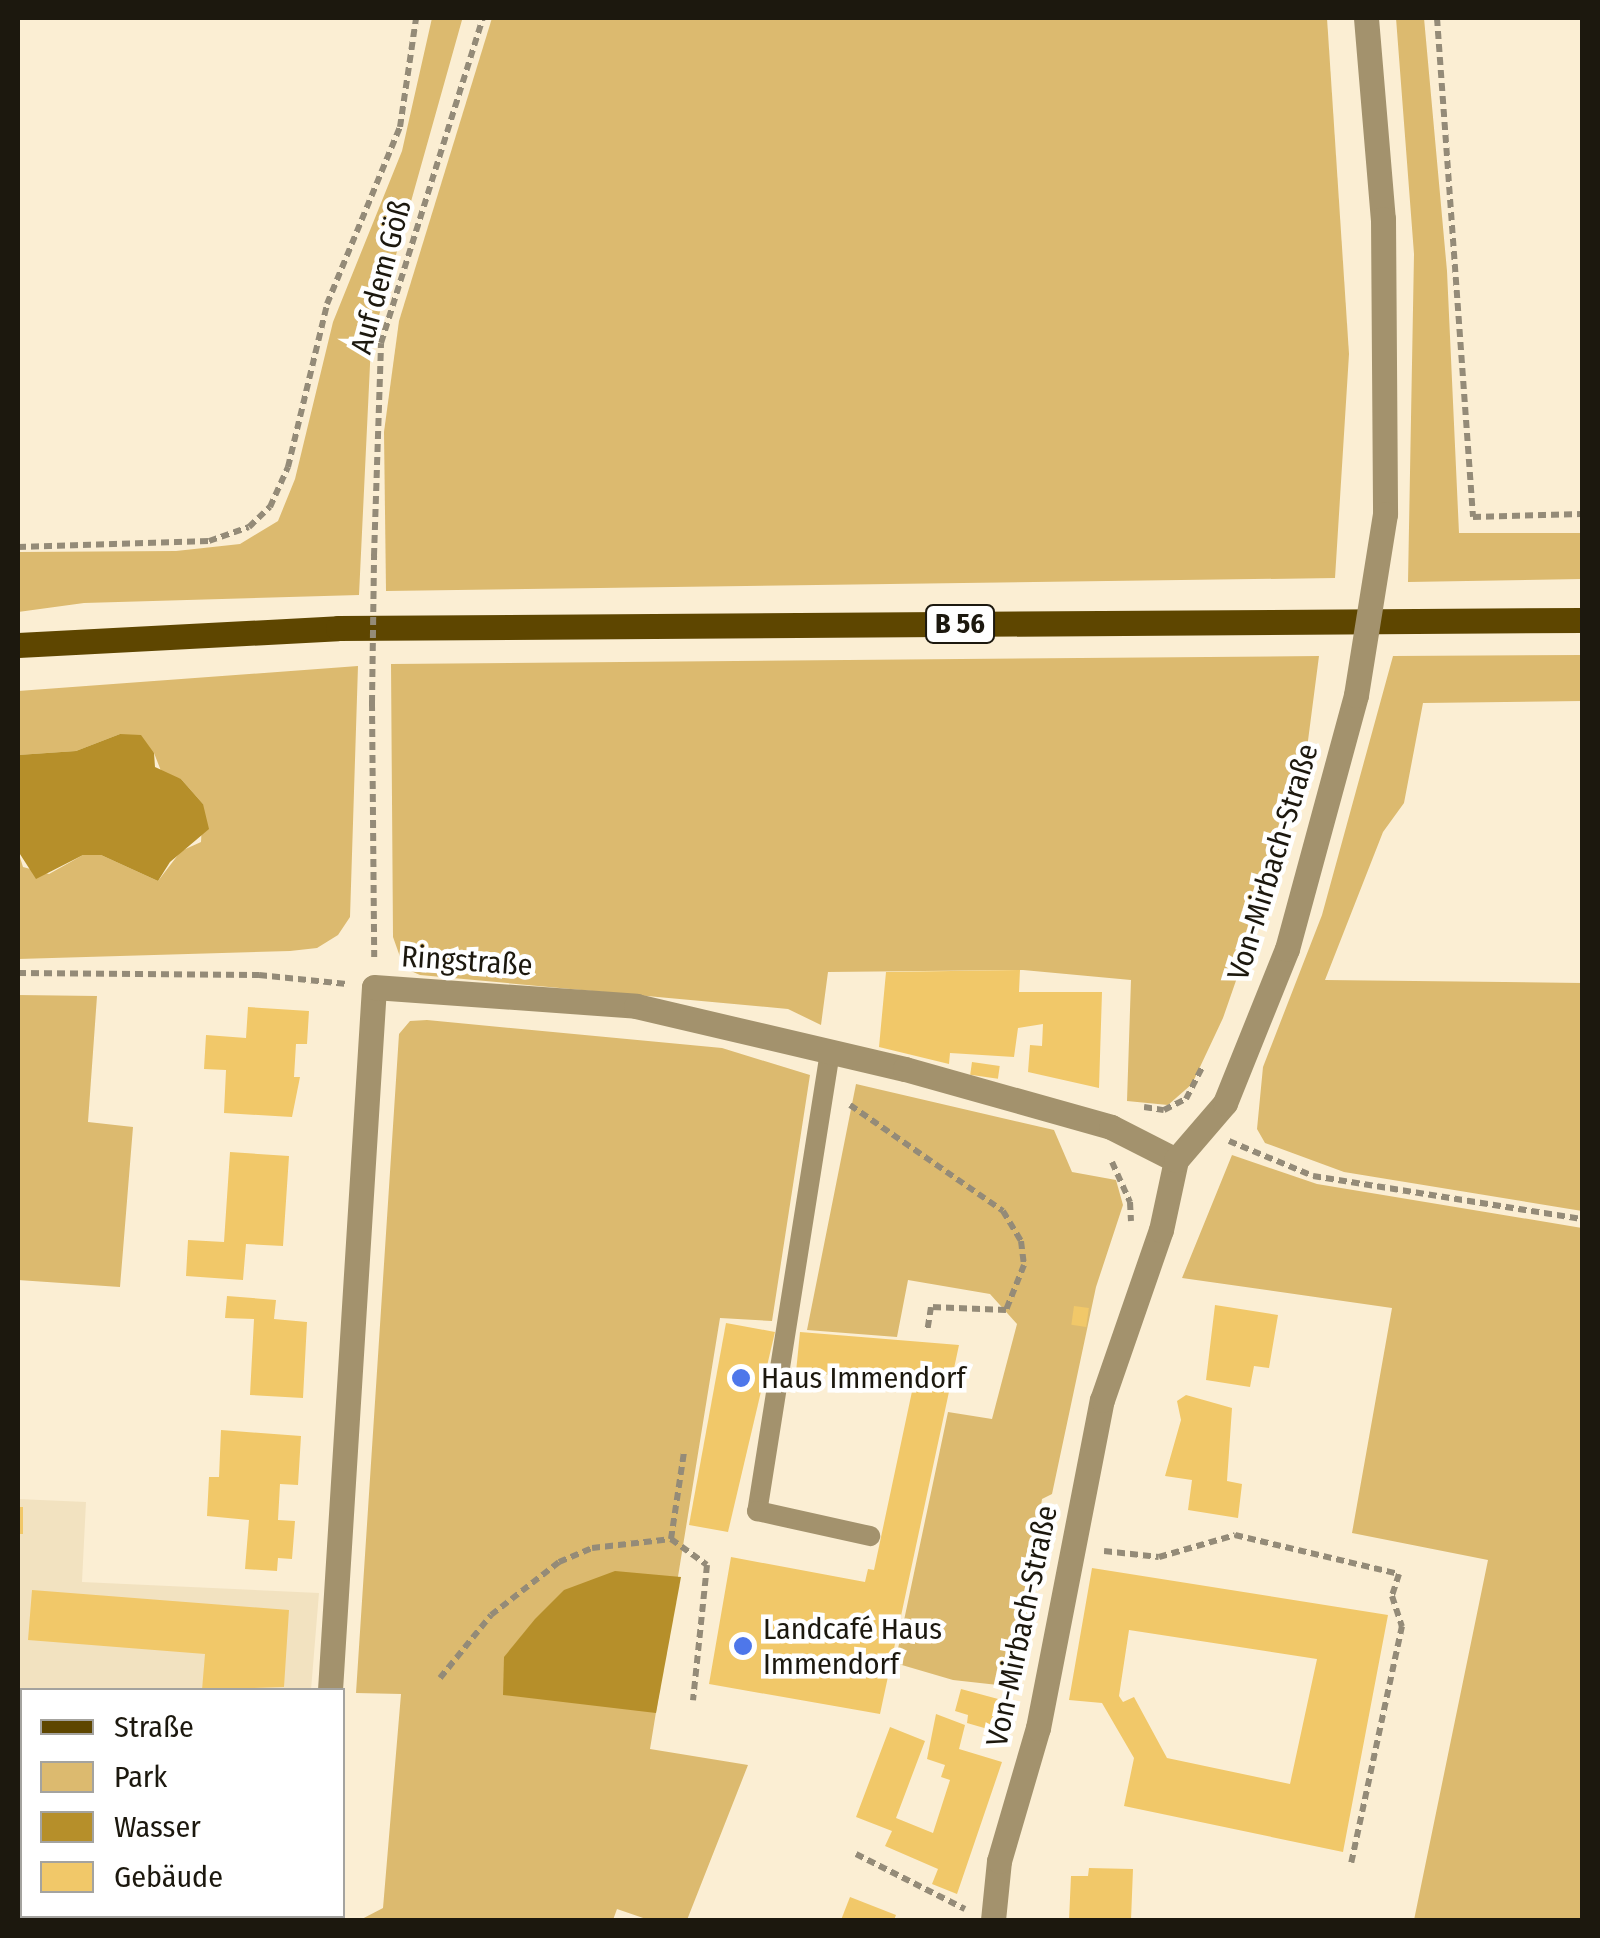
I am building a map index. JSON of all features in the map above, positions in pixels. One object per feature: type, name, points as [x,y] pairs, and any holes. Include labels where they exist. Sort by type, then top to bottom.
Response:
[{"type":"main road","name":"B 56","points":[[18,645],[338,628],[1582,620]]},
{"type":"street","name":"Von-Mirbach-Straße","points":[[982,1916],[1038,1728],[1102,1400],[1161,1230],[1176,1160],[1225,1102],[1286,949],[1356,695],[1385,514],[1383,219],[1366,18]]},
{"type":"street","name":"Ringstraße","points":[[330,1688],[374,987],[636,1006],[1112,1126],[1176,1160]]},
{"type":"lane","points":[[830,1052],[791,1328],[757,1511],[870,1536]]},
{"type":"path","points":[[18,546],[209,540],[249,528],[270,506],[288,466],[327,304],[400,127],[416,18]]},
{"type":"path","name":"Auf dem Göß","points":[[374,987],[372,703],[381,343],[482,18]]},
{"type":"path","points":[[1437,18],[1473,518],[1582,514]]},
{"type":"path","points":[[18,973],[259,975],[374,987]]},
{"type":"path","points":[[1161,1230],[1126,1220],[1130,1202],[1105,1148],[1119,1103],[1164,1110],[1186,1099],[1210,1051]]},
{"type":"path","points":[[825,1086],[1002,1211],[1020,1241],[1024,1265],[1006,1310],[931,1307],[927,1332]]},
{"type":"path","points":[[1205,1130],[1312,1176],[1582,1219]]},
{"type":"path","points":[[671,1539],[684,1452]]},
{"type":"path","points":[[1072,1547],[1159,1557],[1234,1535],[1399,1574],[1392,1596],[1402,1626],[1351,1864]]},
{"type":"path","points":[[440,1678],[491,1615],[560,1562],[592,1548],[671,1539],[707,1565],[693,1700]]},
{"type":"path","points":[[856,1854],[982,1916]]},
{"type":"shaded area","points":[[18,1499],[86,1502],[82,1582],[319,1593],[311,1688],[20,1688],[20,1918],[291,1920],[18,1920]]},
{"type":"green space","points":[[432,18],[462,20],[371,344],[359,595],[84,603],[18,612],[18,552],[176,551],[240,544],[278,521],[295,479],[333,322],[402,151]]},
{"type":"green space","points":[[492,18],[1327,18],[1349,354],[1335,578],[386,591],[384,432],[399,321]]},
{"type":"green space","points":[[1396,18],[1424,18],[1447,271],[1459,533],[1582,533],[1582,579],[1408,582],[1414,254]]},
{"type":"green space","points":[[1582,655],[1582,701],[1423,703],[1404,803],[1383,832],[1325,980],[1582,983],[1582,1211],[1344,1172],[1265,1143],[1257,1129],[1263,1067],[1322,915],[1393,656]]},
{"type":"green space","points":[[1319,656],[1306,756],[1273,874],[1223,1018],[1192,1084],[1168,1105],[1127,1101],[1131,980],[1023,970],[828,972],[821,1025],[788,1009],[420,975],[404,968],[393,937],[391,664]]},
{"type":"green space","points":[[358,666],[350,917],[338,935],[317,948],[290,951],[18,959],[18,851],[23,867],[49,874],[83,855],[101,855],[158,881],[181,851],[201,842],[203,804],[181,779],[163,776],[154,753],[120,734],[76,751],[18,755],[18,691]]},
{"type":"green space","points":[[18,995],[97,996],[88,1122],[133,1127],[120,1287],[18,1280]]},
{"type":"green space","points":[[410,1021],[722,1048],[810,1075],[772,1321],[720,1318],[650,1749],[748,1765],[687,1920],[649,1920],[617,1909],[613,1920],[360,1920],[383,1908],[401,1694],[356,1693],[399,1034]]},
{"type":"green space","points":[[856,1084],[1054,1130],[1072,1172],[1116,1180],[1123,1205],[1096,1287],[1052,1494],[1042,1499],[1036,1541],[1044,1546],[1016,1687],[953,1680],[895,1663],[948,1412],[992,1419],[1017,1324],[990,1294],[908,1280],[897,1337],[807,1330]]},
{"type":"green space","points":[[1232,1155],[1317,1184],[1582,1228],[1582,1920],[1414,1920],[1488,1560],[1352,1533],[1392,1308],[1182,1278]]},
{"type":"water","points":[[120,734],[141,735],[154,753],[155,767],[181,779],[203,804],[209,829],[170,862],[158,881],[101,855],[83,855],[36,879],[18,851],[18,755],[76,751]]},
{"type":"water","points":[[615,1571],[681,1577],[656,1713],[503,1695],[504,1657],[535,1619],[564,1590]]},
{"type":"building","points":[[1020,970],[1019,992],[1102,992],[1099,1088],[1028,1072],[1030,1045],[1042,1046],[1043,1024],[1018,1028],[1014,1057],[950,1053],[949,1064],[879,1047],[886,972]]},
{"type":"building","points":[[248,1007],[309,1011],[307,1044],[296,1044],[294,1077],[300,1077],[292,1117],[224,1113],[226,1070],[204,1069],[206,1035],[246,1038]]},
{"type":"building","points":[[972,1062],[1000,1066],[998,1079],[970,1075]]},
{"type":"building","points":[[230,1152],[289,1156],[283,1246],[246,1244],[243,1280],[186,1276],[188,1240],[224,1242]]},
{"type":"building","points":[[227,1296],[276,1300],[274,1319],[307,1322],[303,1398],[250,1395],[254,1319],[225,1318]]},
{"type":"building","points":[[1215,1305],[1278,1315],[1269,1368],[1254,1366],[1250,1387],[1206,1380]]},
{"type":"building","points":[[1074,1306],[1089,1308],[1086,1327],[1071,1325]]},
{"type":"building","points":[[726,1323],[775,1332],[728,1532],[689,1525]]},
{"type":"building","points":[[800,1332],[959,1345],[880,1714],[709,1684],[731,1557],[865,1582],[868,1569],[874,1570],[914,1382],[796,1372]]},
{"type":"building","points":[[1186,1395],[1232,1408],[1227,1481],[1242,1484],[1238,1518],[1188,1510],[1192,1480],[1165,1476],[1181,1420],[1177,1401]]},
{"type":"building","points":[[221,1430],[301,1436],[298,1485],[280,1484],[278,1520],[295,1521],[292,1559],[278,1558],[277,1571],[245,1569],[249,1520],[207,1516],[209,1477],[219,1477]]},
{"type":"building","points":[[18,1507],[23,1507],[23,1534],[18,1534]]},
{"type":"building","points":[[1092,1568],[1388,1615],[1343,1852],[1124,1806],[1134,1758],[1102,1703],[1069,1700]],"holes":[[[1129,1630],[1317,1659],[1290,1784],[1167,1758],[1134,1697],[1123,1702],[1119,1696]]]},
{"type":"building","points":[[32,1590],[289,1610],[284,1687],[202,1688],[205,1654],[28,1640]]},
{"type":"building","points":[[961,1689],[1013,1703],[1005,1734],[967,1723],[968,1715],[955,1711]]},
{"type":"building","points":[[936,1714],[965,1725],[959,1749],[1002,1762],[957,1894],[932,1884],[938,1869],[885,1846],[892,1831],[856,1817],[890,1727],[925,1741],[896,1818],[933,1833],[950,1780],[941,1777],[945,1765],[927,1759]]},
{"type":"building","points":[[18,1846],[20,1918],[268,1918],[268,1920],[18,1920]]},
{"type":"building","points":[[1089,1868],[1133,1869],[1131,1920],[1069,1920],[1071,1876],[1088,1876]]},
{"type":"building","points":[[850,1897],[896,1915],[894,1920],[841,1920]]},
{"type":"place","name":"Haus Immendorf","points":[[741,1378]]},
{"type":"place","name":"Landcafé Haus Immendorf","points":[[743,1646]]}]
